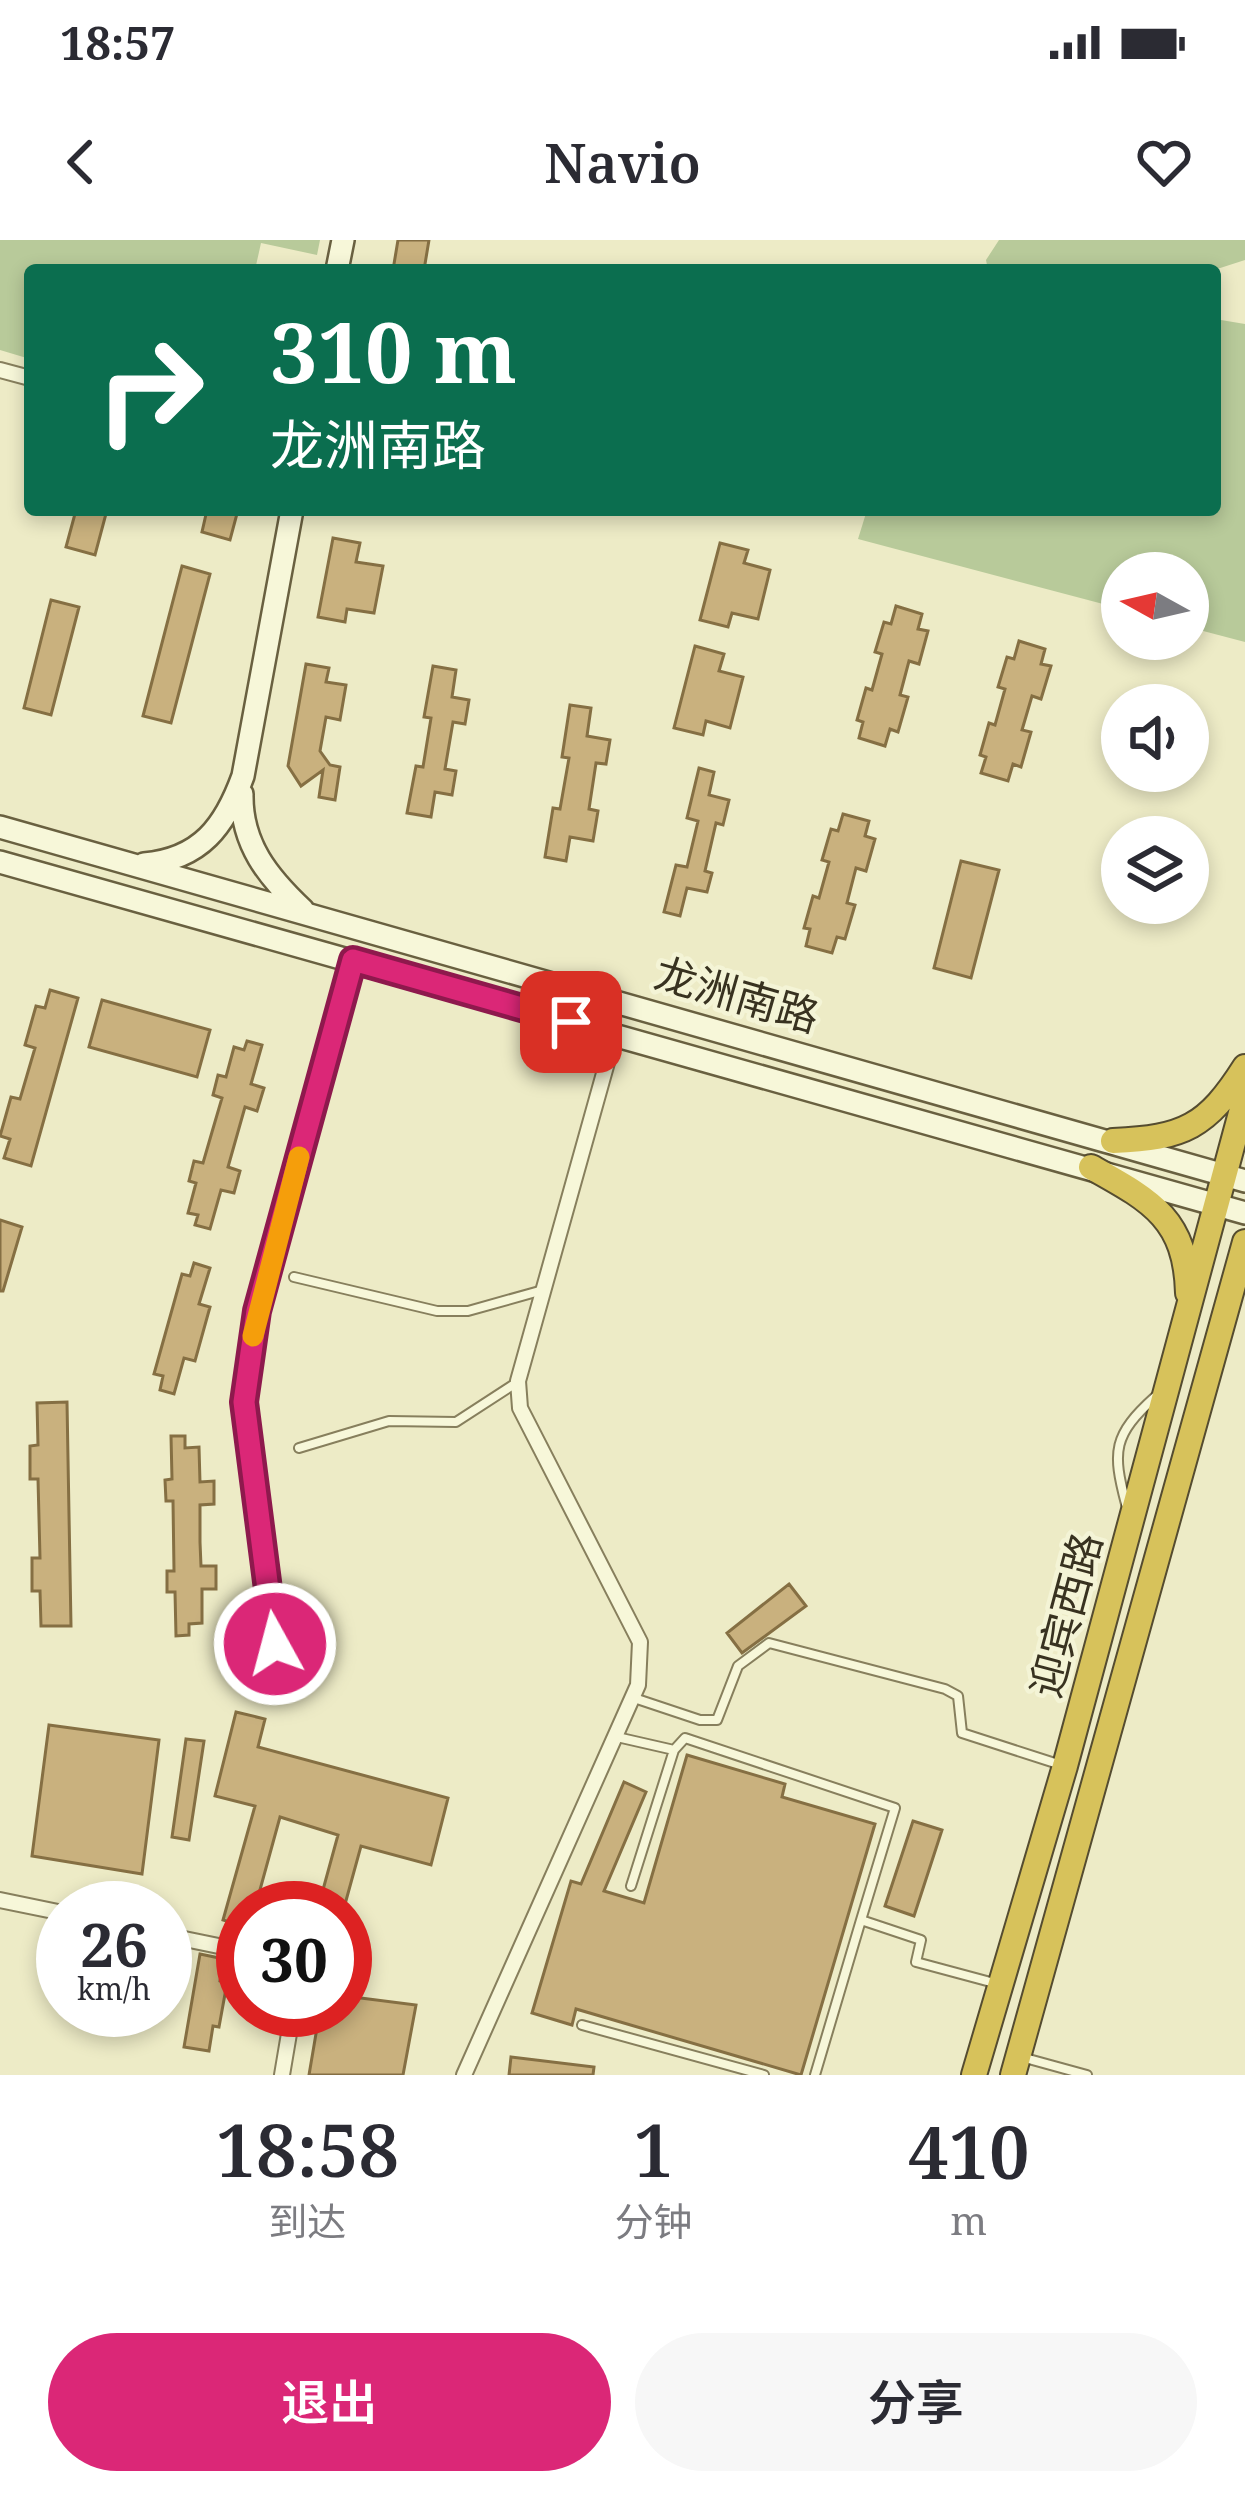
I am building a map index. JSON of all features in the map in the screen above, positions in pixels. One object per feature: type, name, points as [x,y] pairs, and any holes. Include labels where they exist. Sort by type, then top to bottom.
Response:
[{"type":"highway","points":[[1113,1141],[1181,1131],[1210,1117],[1245,1066]]},
{"type":"highway","name":"迎宾西路","points":[[974,2075],[1065,1766],[1217,1204],[1236,1177],[1245,1098]]},
{"type":"highway","points":[[1091,1167],[1167,1215],[1188,1274],[1189,1312]]},
{"type":"highway","name":"迎宾西路","points":[[1015,2066],[1245,1242]]},
{"type":"main road","points":[[291,516],[243,776],[242,817],[270,880],[307,914]]},
{"type":"main road","points":[[134,865],[160,863],[212,836],[230,812],[243,776]]},
{"type":"main road","name":"龙洲南路","points":[[0,827],[1236,1177]]},
{"type":"main road","name":"龙洲南路","points":[[0,862],[1245,1213]]},
{"type":"street","points":[[275,1644],[244,1402],[257,1311],[353,960]]},
{"type":"street","points":[[464,2075],[638,1685],[640,1642],[520,1408],[518,1381],[615,1034]]},
{"type":"street","points":[[0,1900],[36,1907]]},
{"type":"street","points":[[282,2075],[288,2037]]},
{"type":"lane","points":[[294,1277],[437,1311],[468,1310],[543,1290]]},
{"type":"lane","points":[[299,1448],[389,1421],[456,1422],[518,1381]]},
{"type":"lane","points":[[1131,1523],[1117,1468],[1118,1437],[1136,1413],[1169,1384]]},
{"type":"lane","points":[[632,1698],[700,1720],[717,1720],[738,1666],[770,1642],[945,1689],[958,1696],[962,1733],[1065,1766]]},
{"type":"lane","points":[[616,1737],[674,1750]]},
{"type":"lane","points":[[631,1886],[674,1750],[685,1738],[895,1808],[814,2075]]},
{"type":"lane","points":[[861,1920],[921,1940],[916,1962],[999,1984]]},
{"type":"lane","points":[[582,2025],[764,2075]]},
{"type":"lane","points":[[1015,2066],[1087,2075]]},
{"type":"green space","points":[[0,240],[320,240],[317,255],[261,243],[256,264],[24,264],[24,357],[0,350]]},
{"type":"green space","points":[[999,240],[1245,240],[1245,260],[1221,268],[1221,264],[987,264]]},
{"type":"green space","points":[[1221,320],[1245,324],[1245,642],[1209,633],[1209,552],[1101,552],[1101,603],[858,539],[865,516],[1221,516]]},
{"type":"building","points":[[398,240],[429,240],[425,264],[394,264]]},
{"type":"building","points":[[74,516],[105,516],[95,555],[66,547]]},
{"type":"building","points":[[206,516],[236,516],[230,540],[202,532]]},
{"type":"building","points":[[333,538],[360,543],[356,562],[383,566],[374,613],[347,609],[345,622],[318,617]]},
{"type":"building","points":[[720,543],[748,550],[744,563],[770,570],[758,619],[732,613],[728,627],[700,620]]},
{"type":"building","points":[[182,566],[210,574],[171,723],[143,716]]},
{"type":"building","points":[[51,600],[79,607],[51,715],[24,708]]},
{"type":"building","points":[[896,606],[922,614],[918,629],[928,631],[919,664],[909,661],[900,695],[908,697],[898,732],[890,729],[885,746],[859,738],[863,722],[857,720],[882,654],[875,652],[884,622],[891,624]]},
{"type":"building","points":[[1019,641],[1045,649],[1041,664],[1051,666],[1041,699],[1032,696],[1022,730],[1031,732],[1021,767],[1013,764],[1008,781],[981,773],[986,757],[980,755],[1005,689],[998,687],[1007,657],[1014,659]]},
{"type":"building","points":[[695,646],[724,654],[719,671],[743,677],[730,728],[706,721],[703,735],[674,728]]},
{"type":"building","points":[[306,664],[329,668],[326,682],[346,685],[340,720],[326,717],[320,751],[330,765],[340,767],[335,800],[319,797],[323,770],[301,786],[288,766]]},
{"type":"building","points":[[433,666],[456,670],[452,697],[469,700],[465,724],[453,722],[445,769],[456,771],[452,795],[435,792],[431,817],[407,813],[416,766],[423,767],[431,718],[424,717]]},
{"type":"building","points":[[570,705],[591,708],[587,736],[610,740],[606,764],[596,763],[589,809],[598,811],[593,841],[570,837],[566,861],[545,857],[553,808],[560,809],[569,758],[562,757]]},
{"type":"building","points":[[699,768],[714,772],[709,795],[729,800],[723,825],[716,823],[705,871],[712,873],[707,892],[687,888],[680,916],[664,912],[676,865],[687,867],[698,821],[687,818]]},
{"type":"building","points":[[843,814],[869,821],[865,836],[875,839],[866,871],[856,868],[847,903],[855,905],[845,939],[837,937],[832,953],[806,946],[810,929],[804,928],[829,862],[822,860],[831,829],[838,831]]},
{"type":"building","points":[[961,861],[999,870],[971,978],[934,968]]},
{"type":"building","points":[[50,990],[78,998],[31,1166],[4,1158],[10,1139],[0,1136],[11,1097],[20,1099],[35,1048],[25,1045],[36,1006],[45,1008]]},
{"type":"building","points":[[102,1000],[210,1030],[197,1077],[89,1047]]},
{"type":"building","points":[[247,1041],[262,1045],[251,1084],[264,1088],[257,1111],[245,1107],[228,1167],[240,1171],[234,1193],[221,1190],[210,1229],[195,1225],[198,1215],[188,1213],[196,1183],[189,1181],[194,1161],[203,1163],[222,1098],[213,1095],[218,1075],[226,1077],[234,1047],[244,1050]]},
{"type":"building","points":[[0,1220],[22,1227],[3,1291],[0,1291]]},
{"type":"building","points":[[194,1263],[210,1268],[199,1304],[210,1307],[195,1361],[184,1358],[174,1394],[160,1390],[163,1376],[154,1374],[182,1274],[190,1276]]},
{"type":"building","points":[[67,1402],[71,1626],[41,1626],[40,1591],[32,1591],[32,1558],[40,1558],[38,1479],[30,1479],[30,1446],[38,1445],[37,1403]]},
{"type":"building","points":[[171,1436],[185,1436],[185,1448],[199,1447],[200,1482],[214,1481],[214,1504],[200,1505],[200,1542],[201,1566],[216,1566],[216,1589],[202,1589],[202,1623],[189,1624],[189,1635],[176,1636],[175,1592],[167,1592],[167,1571],[174,1571],[173,1501],[166,1501],[165,1480],[172,1479]]},
{"type":"building","points":[[789,1584],[806,1606],[742,1653],[727,1633]]},
{"type":"building","points":[[236,1712],[265,1719],[258,1747],[448,1798],[431,1865],[361,1846],[351,1881],[325,1881],[338,1835],[280,1817],[262,1881],[234,1881],[255,1806],[215,1796]]},
{"type":"building","points":[[49,1725],[159,1740],[142,1874],[32,1856]]},
{"type":"building","points":[[186,1739],[204,1741],[189,1840],[172,1837]]},
{"type":"building","points":[[687,1755],[785,1784],[782,1797],[875,1824],[801,2075],[576,2009],[572,2025],[532,2013],[571,1881],[581,1884],[624,1782],[646,1792],[604,1891],[644,1903]]},
{"type":"building","points":[[913,1821],[942,1830],[914,1916],[885,1906]]},
{"type":"building","points":[[200,1954],[216,1957],[216,2026],[209,2051],[184,2047],[186,2037],[192,2037]]},
{"type":"building","points":[[372,1999],[416,2005],[403,2075],[309,2075],[315,2037],[372,2037]]},
{"type":"building","points":[[511,2057],[594,2067],[593,2075],[509,2075]]},
{"type":"slow traffic","points":[[253,1336],[299,1157]]},
{"type":"route","points":[[275,1644],[244,1402],[257,1311],[353,960],[571,1022]]}]
